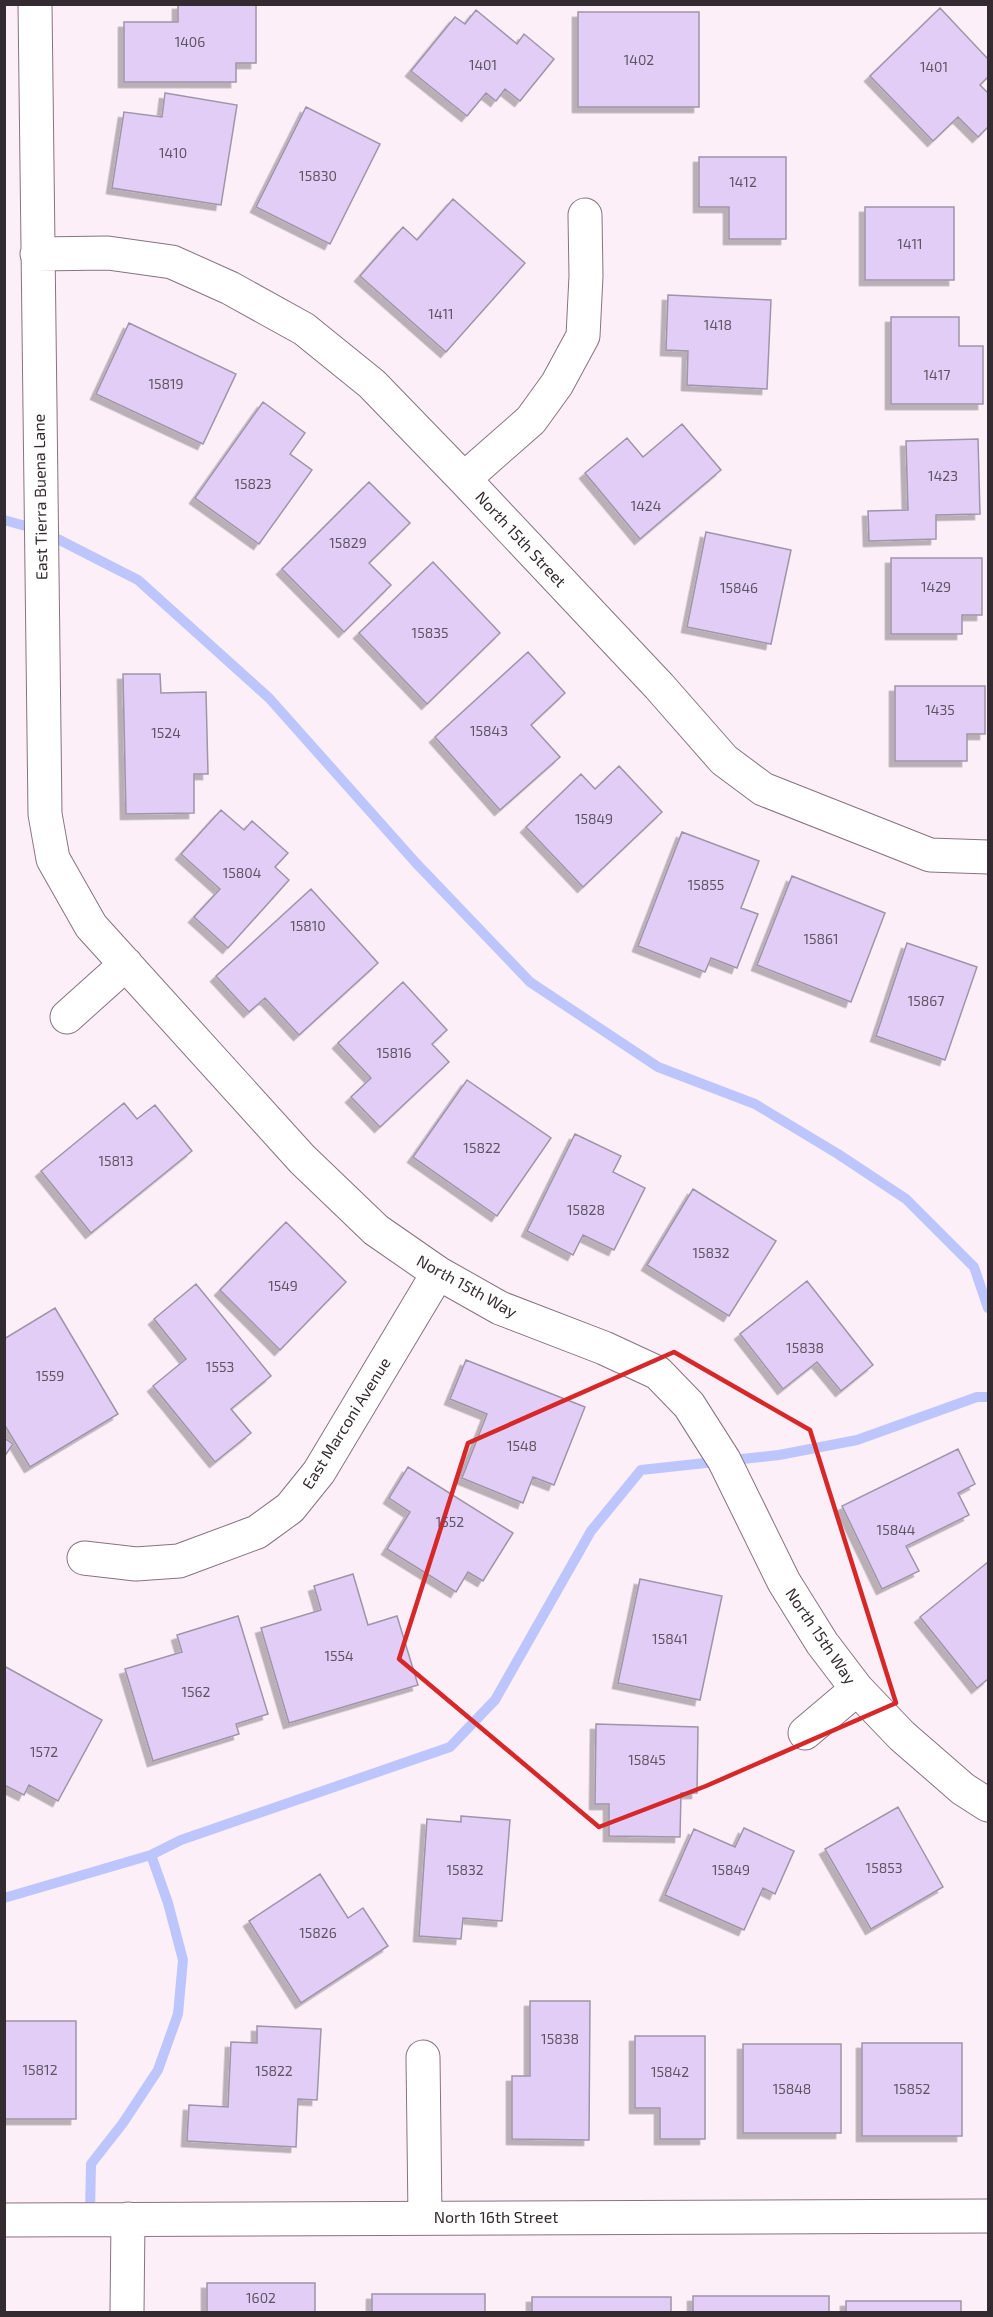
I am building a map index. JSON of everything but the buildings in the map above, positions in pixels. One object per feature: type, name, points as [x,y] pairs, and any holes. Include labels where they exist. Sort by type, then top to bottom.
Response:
[{"type":"street","name":"East Tierra Buena Lane","points":[[35,4],[45,814],[53,859],[91,926],[126,964]]},
{"type":"street","points":[[464,479],[531,420],[557,384],[583,336],[586,276],[585,215]]},
{"type":"street","name":"North 15th Street","points":[[37,254],[108,253],[172,262],[230,288],[304,329],[372,384],[659,686],[724,760],[763,789],[930,855],[988,857]]},
{"type":"street","points":[[67,1017],[126,964]]},
{"type":"street","name":"North 15th Way","points":[[126,964],[302,1160],[376,1230],[438,1273],[500,1308],[604,1348],[658,1373],[689,1405],[718,1451],[784,1582],[822,1643],[857,1689],[911,1743],[963,1789],[988,1805]]},
{"type":"street","name":"East Marconi Avenue","points":[[84,1558],[136,1564],[179,1562],[257,1532],[290,1508],[319,1473],[438,1273]]},
{"type":"street","name":"North 15th Way","points":[[805,1733],[857,1689]]},
{"type":"street","points":[[423,2057],[425,2217]]},
{"type":"street","name":"North 16th Street","points":[[4,2220],[988,2216]]},
{"type":"street","points":[[127,2313],[128,2219]]},
{"type":"highlighted area","points":[[674,1352],[810,1430],[896,1703],[706,1786],[599,1827],[399,1659],[468,1443]]},
{"type":"waterway","points":[[4,520],[40,530],[138,580],[269,698],[416,863],[530,982],[658,1067],[755,1104],[838,1154],[906,1199],[974,1267],[988,1308]]},
{"type":"waterway","points":[[4,1898],[151,1855],[181,1840],[450,1747],[495,1700],[591,1531],[641,1470],[779,1455],[857,1440],[977,1397],[988,1397]]},
{"type":"waterway","points":[[90,2216],[91,2164],[123,2123],[158,2070],[178,2014],[183,1960],[168,1903],[151,1855]]}]
